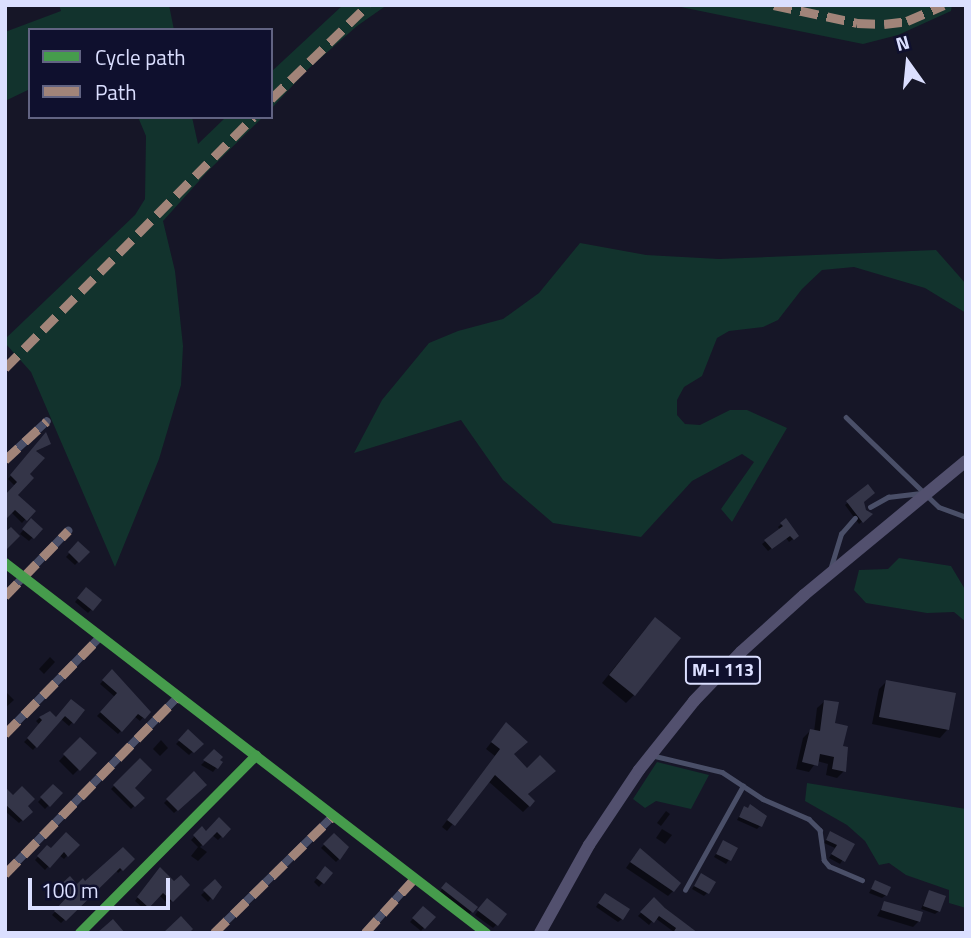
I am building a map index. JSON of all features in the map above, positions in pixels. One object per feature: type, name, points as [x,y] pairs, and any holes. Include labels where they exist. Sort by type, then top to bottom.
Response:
[{"type":"main road","name":"M-I 113","points":[[540,933],[589,845],[650,755],[741,652],[828,574],[966,461]]},
{"type":"street","points":[[5,460],[47,421]]},
{"type":"street","points":[[5,596],[68,531]]},
{"type":"street","points":[[5,563],[486,933]]},
{"type":"street","points":[[5,734],[100,636]]},
{"type":"street","points":[[5,874],[178,697]]},
{"type":"street","points":[[80,933],[256,756]]},
{"type":"street","points":[[215,933],[333,816]]},
{"type":"street","points":[[365,933],[414,879]]},
{"type":"lane","points":[[846,417],[939,507],[966,517]]},
{"type":"lane","points":[[870,507],[888,497],[926,493]]},
{"type":"lane","points":[[828,574],[837,543],[855,518]]},
{"type":"lane","points":[[650,755],[722,772],[782,809],[809,819],[820,830],[824,860],[829,866],[862,880]]},
{"type":"lane","points":[[685,890],[743,786]]},
{"type":"green space","points":[[59,5],[169,5],[174,28],[28,28],[28,90],[5,101],[5,32],[61,11]]},
{"type":"green space","points":[[343,5],[387,5],[357,26],[307,70],[273,107],[273,70]]},
{"type":"green space","points":[[671,5],[952,5],[951,11],[898,35],[863,44]]},
{"type":"green space","points":[[139,119],[192,119],[198,144],[224,119],[261,119],[208,171],[163,221],[175,271],[183,346],[181,385],[159,459],[115,567],[31,372],[5,343],[5,339],[135,215],[145,199],[146,136]]},
{"type":"green space","points":[[580,243],[646,255],[719,259],[936,250],[966,284],[966,313],[925,288],[854,267],[822,270],[802,289],[778,320],[763,327],[729,331],[717,338],[702,376],[684,387],[677,400],[677,415],[685,424],[700,425],[730,410],[747,410],[787,428],[732,522],[721,509],[754,462],[742,454],[692,481],[641,537],[553,523],[503,480],[461,420],[354,453],[382,400],[429,343],[458,331],[503,319],[539,293]]},
{"type":"green space","points":[[899,558],[951,566],[966,591],[966,622],[954,612],[927,613],[866,603],[854,590],[859,570],[888,569]]},
{"type":"green space","points":[[657,762],[709,775],[691,809],[656,801],[645,808],[633,799]]},
{"type":"green space","points":[[807,783],[966,809],[966,908],[949,903],[949,890],[906,875],[889,863],[879,865],[865,841],[847,825],[805,801]]},
{"type":"building","points":[[46,432],[51,444],[36,451],[45,458],[30,474],[34,478],[18,495],[36,511],[27,521],[15,510],[5,520],[5,495],[17,482],[10,475]]},
{"type":"building","points":[[868,484],[875,493],[864,502],[866,510],[873,514],[863,523],[846,501]]},
{"type":"building","points":[[31,518],[43,529],[34,539],[22,529]]},
{"type":"building","points":[[786,518],[799,536],[794,540],[790,536],[772,549],[764,540],[783,526],[780,523]]},
{"type":"building","points":[[11,527],[20,536],[5,551],[5,532]]},
{"type":"building","points":[[78,541],[90,552],[79,563],[68,552]]},
{"type":"building","points":[[86,587],[102,600],[93,611],[77,598]]},
{"type":"building","points":[[655,617],[681,638],[635,696],[609,675]]},
{"type":"building","points":[[112,669],[151,712],[145,719],[138,714],[122,732],[100,712],[117,693],[102,680]]},
{"type":"building","points":[[886,680],[956,693],[949,730],[879,717]]},
{"type":"building","points":[[71,699],[85,710],[74,724],[65,716],[37,748],[27,738],[42,720],[39,717],[50,711],[56,717]]},
{"type":"building","points":[[824,700],[839,702],[835,723],[848,726],[843,746],[848,747],[846,772],[832,769],[834,757],[820,754],[818,766],[802,762],[810,729],[820,731]]},
{"type":"building","points":[[506,722],[528,742],[514,754],[527,768],[540,755],[556,771],[528,794],[535,801],[530,807],[495,775],[455,826],[447,820],[500,749],[491,742]]},
{"type":"building","points":[[188,729],[204,744],[194,753],[178,740]]},
{"type":"building","points":[[80,737],[97,753],[80,771],[63,754]]},
{"type":"building","points":[[214,749],[223,757],[218,769],[203,760]]},
{"type":"building","points":[[140,758],[152,770],[135,788],[145,798],[135,807],[113,785]]},
{"type":"building","points":[[194,771],[207,785],[178,811],[166,799]]},
{"type":"building","points":[[53,784],[63,793],[50,807],[40,797]]},
{"type":"building","points":[[22,786],[35,799],[28,806],[33,812],[23,821],[5,804],[5,787],[13,795]]},
{"type":"building","points":[[750,804],[767,816],[762,827],[739,817],[744,806],[748,808]]},
{"type":"building","points":[[219,817],[231,829],[223,838],[217,832],[203,846],[193,835],[202,826],[206,831]]},
{"type":"building","points":[[830,831],[855,844],[845,862],[831,854],[837,845],[826,840]]},
{"type":"building","points":[[66,832],[80,845],[68,857],[64,852],[50,868],[37,856],[47,845],[51,848]]},
{"type":"building","points":[[334,833],[349,847],[340,860],[323,844]]},
{"type":"building","points":[[723,840],[738,848],[731,861],[716,854]]},
{"type":"building","points":[[123,847],[135,859],[123,871],[120,868],[66,921],[54,911],[68,896],[59,886],[70,876],[77,884],[83,878],[85,881]]},
{"type":"building","points":[[640,848],[681,883],[674,892],[630,862]]},
{"type":"building","points":[[325,866],[333,873],[324,884],[316,878]]},
{"type":"building","points":[[160,867],[174,881],[181,875],[190,885],[173,902],[163,893],[149,908],[137,897]]},
{"type":"building","points":[[701,873],[716,882],[709,894],[694,886]]},
{"type":"building","points":[[215,879],[222,887],[213,900],[203,890]]},
{"type":"building","points":[[875,880],[891,887],[887,896],[871,889]]},
{"type":"building","points":[[446,882],[478,907],[473,913],[441,888]]},
{"type":"building","points":[[929,890],[946,896],[940,912],[923,906]]},
{"type":"building","points":[[605,893],[630,909],[623,920],[598,903]]},
{"type":"building","points":[[654,897],[698,933],[673,933],[676,928],[659,916],[654,923],[640,912]]},
{"type":"building","points":[[487,898],[507,914],[498,926],[477,910]]},
{"type":"building","points":[[884,901],[923,912],[920,922],[881,910]]},
{"type":"building","points":[[423,906],[436,917],[425,929],[412,918]]},
{"type":"building","points":[[181,916],[193,929],[189,933],[163,933]]},
{"type":"building","points":[[113,919],[125,933],[97,933]]},
{"type":"marked path","points":[[273,97],[368,5]]},
{"type":"marked path","points":[[774,5],[857,23],[884,24],[907,21],[944,5]]},
{"type":"marked path","points":[[5,368],[251,119]]},
{"type":"marked path","points":[[5,460],[47,421]]},
{"type":"marked path","points":[[5,596],[68,531]]},
{"type":"marked path","points":[[5,734],[101,636]]},
{"type":"marked path","points":[[5,874],[178,697]]},
{"type":"marked path","points":[[214,933],[333,816]]},
{"type":"marked path","points":[[365,933],[414,879]]},
{"type":"cycle path","points":[[5,563],[486,933]]},
{"type":"cycle path","points":[[80,933],[256,756]]}]
